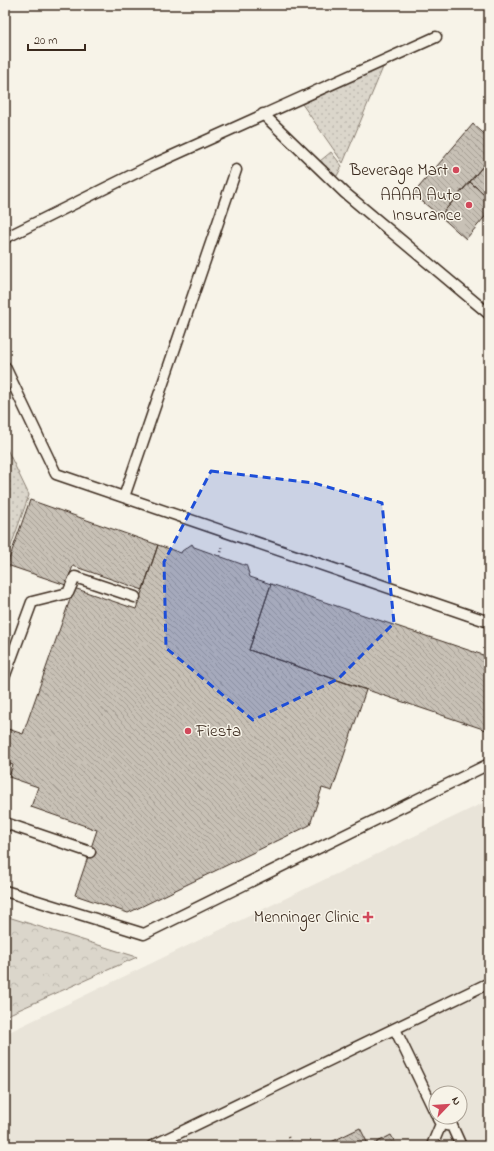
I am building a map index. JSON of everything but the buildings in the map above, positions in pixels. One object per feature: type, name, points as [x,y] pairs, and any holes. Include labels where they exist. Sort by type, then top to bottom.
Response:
[{"type":"lane","points":[[5,238],[152,165],[262,114],[436,37]]},
{"type":"lane","points":[[262,114],[344,193],[489,314]]},
{"type":"lane","points":[[124,497],[236,170]]},
{"type":"lane","points":[[5,366],[56,474],[489,622]]},
{"type":"lane","points":[[5,675],[32,602],[68,593],[75,577],[135,597]]},
{"type":"lane","points":[[5,891],[144,934],[489,764]]},
{"type":"lane","points":[[5,823],[90,852]]},
{"type":"lane","points":[[152,1146],[489,983]]},
{"type":"lane","points":[[395,1029],[428,1097]]},
{"type":"lane","points":[[434,1146],[433,1143],[438,1125]]},
{"type":"lane","points":[[449,1125],[452,1126],[461,1146]]},
{"type":"path","points":[[288,1137],[292,1146]]},
{"type":"highlighted area","points":[[211,471],[314,483],[382,503],[394,623],[338,679],[253,720],[166,648],[164,562]]},
{"type":"shaded area","name":"Menninger Clinic","points":[[489,800],[489,1146],[5,1146],[5,1034]]},
{"type":"green space","points":[[384,65],[343,163],[302,104]]},
{"type":"green space","points":[[331,152],[342,166],[337,176],[332,176],[320,161]]},
{"type":"green space","points":[[5,445],[29,495],[5,563]]},
{"type":"green space","points":[[5,916],[137,957],[5,1016]]},
{"type":"place","name":"Beverage Mart","points":[[456,170]]},
{"type":"place","name":"AAAA Auto Insurance","points":[[469,205]]},
{"type":"place","name":"Fiesta","points":[[188,731]]},
{"type":"place","name":"Menninger Clinic","points":[[368,917]]}]
